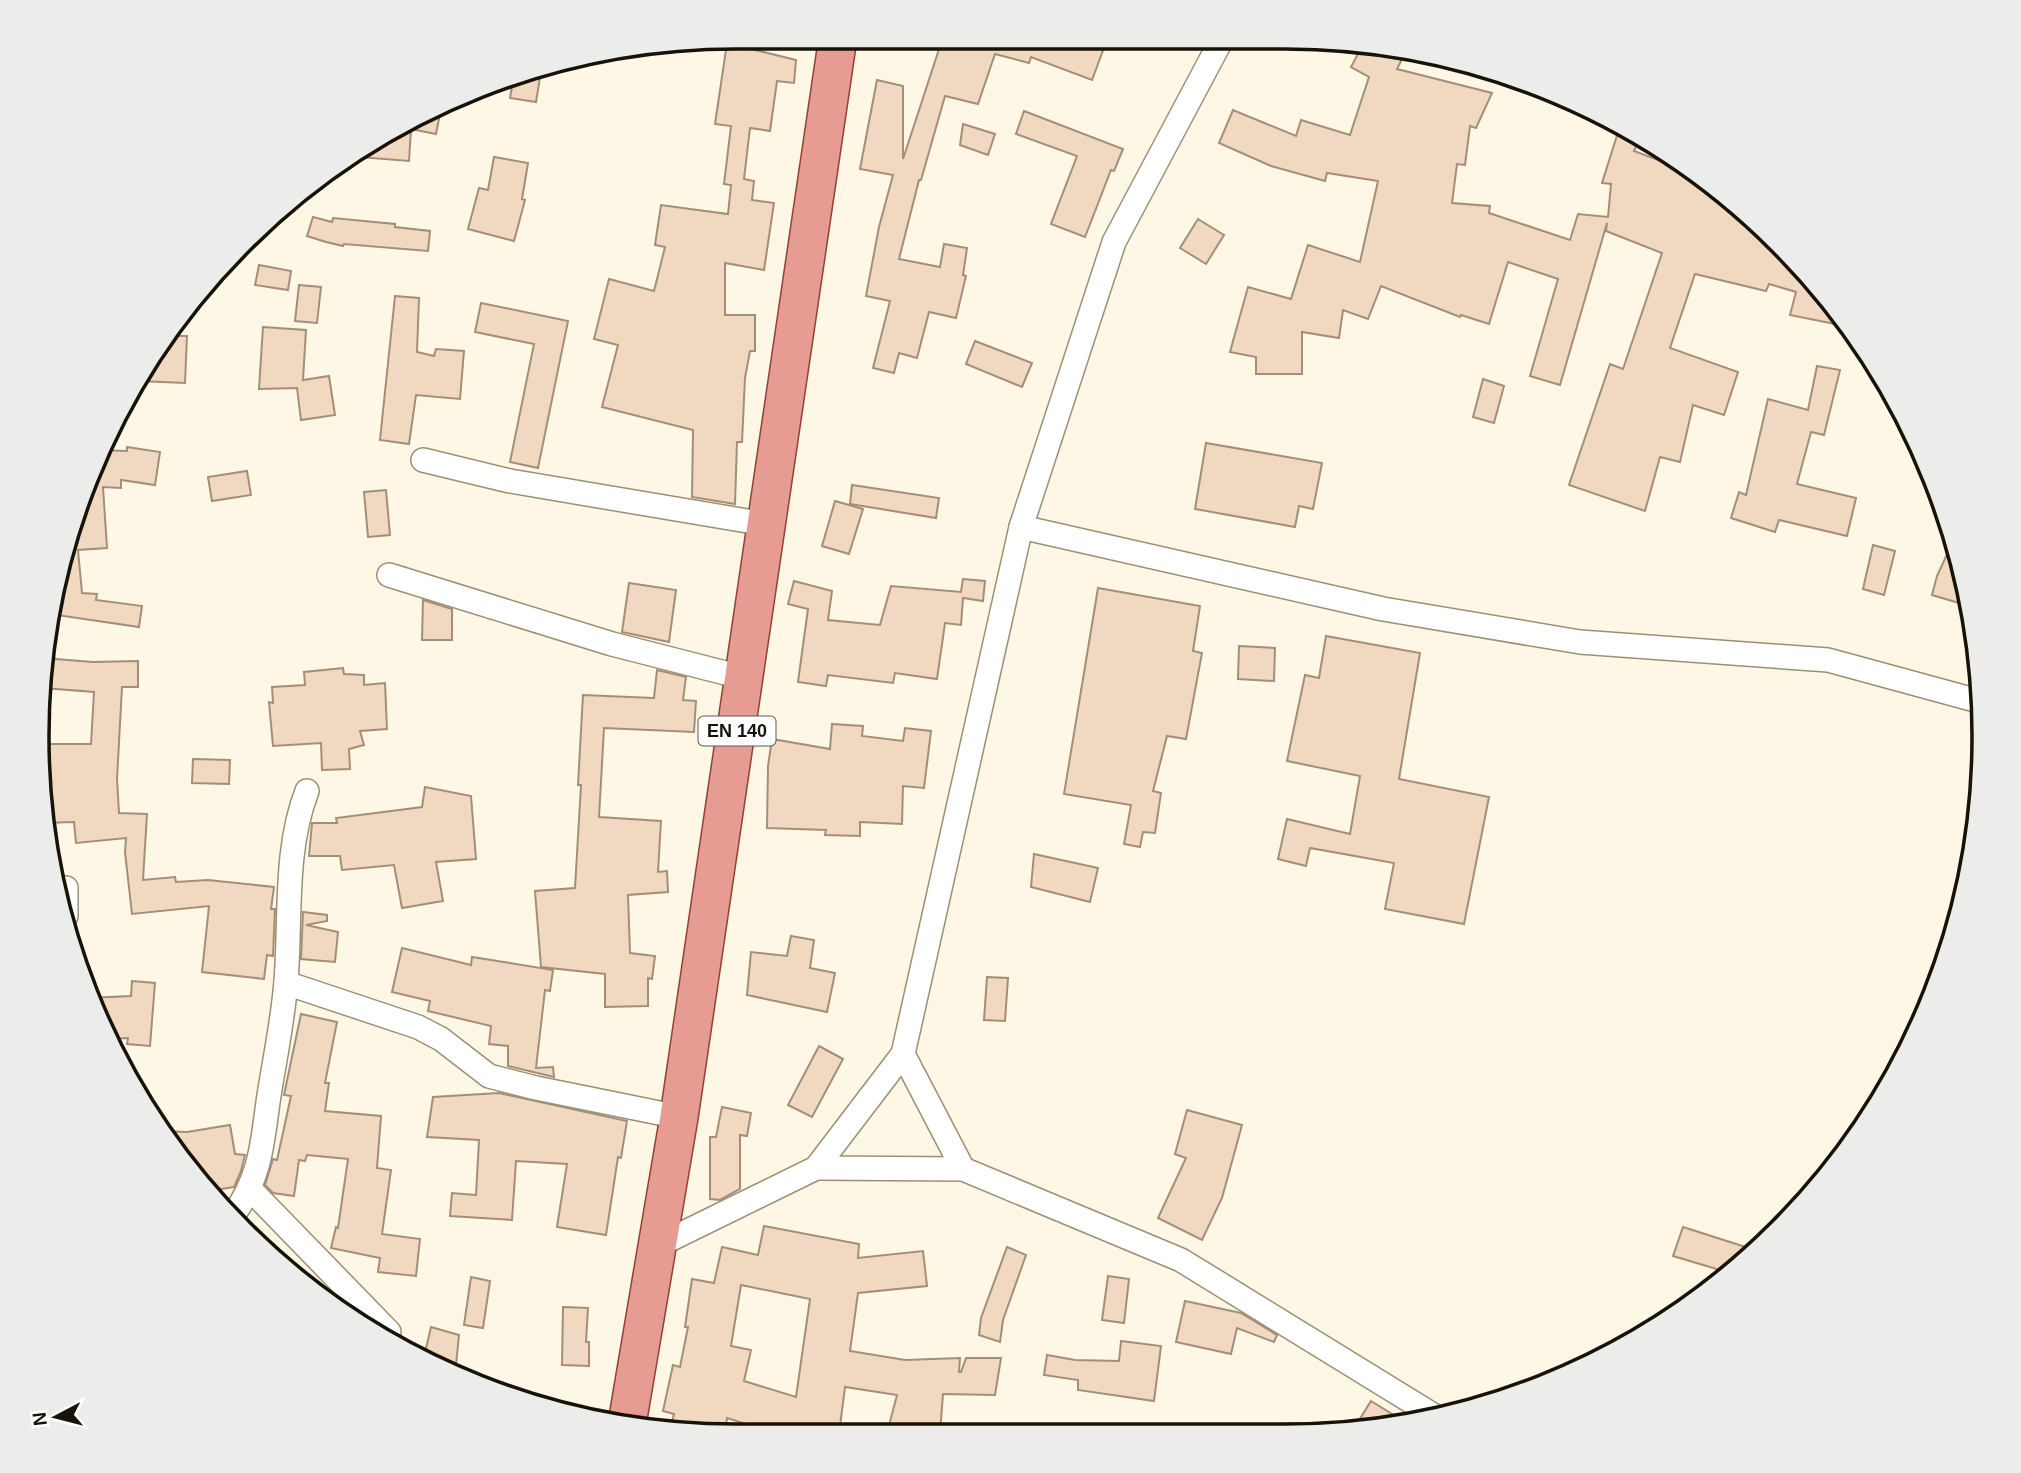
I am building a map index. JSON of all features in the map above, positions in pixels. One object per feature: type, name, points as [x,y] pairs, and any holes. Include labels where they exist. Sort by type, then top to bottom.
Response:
[{"type":"main road","name":"EN 140","points":[[629,1415],[679,1117],[836,49]]},
{"type":"street","points":[[816,1168],[903,1054],[1021,527],[1114,242],[1217,49]]},
{"type":"street","points":[[423,460],[510,481],[765,524]]},
{"type":"street","points":[[1021,527],[1383,609],[1580,642],[1828,660],[1971,699]]},
{"type":"street","points":[[389,575],[612,644],[745,678]]},
{"type":"street","points":[[237,1209],[250,1189],[260,1155],[286,983],[293,862],[299,812],[307,791]]},
{"type":"street","points":[[286,983],[418,1027],[441,1039],[489,1076],[679,1117]]},
{"type":"street","points":[[903,1054],[963,1169]]},
{"type":"street","points":[[659,1245],[816,1168],[963,1169],[1181,1260],[1424,1410]]},
{"type":"street","points":[[250,1189],[383,1325]]},
{"type":"building","points":[[726,49],[751,49],[796,60],[794,83],[777,81],[770,131],[750,128],[744,179],[754,181],[752,200],[774,203],[764,270],[725,263],[725,315],[755,315],[755,351],[750,351],[745,378],[742,442],[737,442],[735,504],[692,497],[693,430],[602,407],[618,345],[594,339],[609,279],[654,291],[665,247],[655,245],[661,205],[728,214],[731,185],[724,184],[731,126],[715,124]]},
{"type":"building","points":[[939,49],[1104,49],[1092,80],[1031,57],[1029,63],[995,54],[978,104],[945,96],[919,180],[899,259],[940,267],[944,244],[967,248],[963,275],[966,276],[956,318],[929,312],[917,358],[899,353],[894,373],[873,368],[890,301],[866,296],[879,227],[893,175],[860,169],[877,80],[903,86],[903,159]]},
{"type":"building","points":[[1358,53],[1402,59],[1397,69],[1492,93],[1476,128],[1470,126],[1465,165],[1457,164],[1452,203],[1490,206],[1489,213],[1570,240],[1578,214],[1608,217],[1611,184],[1602,183],[1617,135],[1636,146],[1634,151],[1666,165],[1738,220],[1771,250],[1834,324],[1790,315],[1796,292],[1769,284],[1766,291],[1695,274],[1670,348],[1738,372],[1724,415],[1693,405],[1680,462],[1660,457],[1645,511],[1569,485],[1610,364],[1623,369],[1662,253],[1606,231],[1607,223],[1560,385],[1530,376],[1558,279],[1508,262],[1489,324],[1461,315],[1460,317],[1381,286],[1368,319],[1343,310],[1339,338],[1302,332],[1302,374],[1256,374],[1256,357],[1230,352],[1248,287],[1291,299],[1308,245],[1360,262],[1378,181],[1327,173],[1325,181],[1271,166],[1219,143],[1233,110],[1296,136],[1301,120],[1350,135],[1369,77],[1351,67]]},
{"type":"building","points":[[540,78],[536,102],[510,98],[512,86]]},
{"type":"building","points":[[1024,111],[1123,149],[1114,171],[1111,170],[1085,237],[1051,224],[1077,156],[1016,134]]},
{"type":"building","points":[[439,117],[436,134],[414,130]]},
{"type":"building","points":[[963,124],[995,134],[988,155],[960,145]]},
{"type":"building","points":[[411,131],[409,161],[367,158]]},
{"type":"building","points":[[494,157],[528,163],[522,199],[525,200],[514,241],[468,229],[479,188],[488,190]]},
{"type":"building","points":[[313,217],[332,222],[333,218],[395,224],[395,227],[430,231],[428,251],[343,246],[326,242],[307,236]]},
{"type":"building","points":[[1198,219],[1224,235],[1206,264],[1180,248]]},
{"type":"building","points":[[259,265],[291,271],[288,290],[255,285]]},
{"type":"building","points":[[299,285],[321,287],[317,323],[295,321]]},
{"type":"building","points":[[395,296],[419,298],[417,352],[434,356],[436,349],[464,351],[460,399],[416,395],[409,444],[380,440]]},
{"type":"building","points":[[481,303],[568,321],[538,468],[510,462],[534,344],[475,332]]},
{"type":"building","points":[[263,327],[306,330],[303,380],[329,376],[335,415],[301,420],[297,388],[259,389]]},
{"type":"building","points":[[178,336],[187,336],[185,383],[148,381]]},
{"type":"building","points":[[975,341],[1032,363],[1022,387],[966,364]]},
{"type":"building","points":[[1817,366],[1840,370],[1824,435],[1811,432],[1797,484],[1856,498],[1847,536],[1779,520],[1775,532],[1731,518],[1739,492],[1746,495],[1768,399],[1808,410]]},
{"type":"building","points":[[1483,379],[1504,386],[1494,423],[1473,417]]},
{"type":"building","points":[[1206,443],[1322,463],[1313,509],[1299,506],[1295,527],[1195,509]]},
{"type":"building","points":[[127,447],[160,452],[155,485],[121,480],[121,488],[103,487],[107,548],[78,550],[82,593],[97,594],[96,600],[142,606],[139,627],[60,615],[72,559],[101,473],[111,450],[127,451]]},
{"type":"building","points":[[247,471],[251,495],[212,501],[208,477]]},
{"type":"building","points":[[852,485],[939,498],[936,518],[850,504]]},
{"type":"building","points":[[386,490],[390,535],[368,537],[364,492]]},
{"type":"building","points":[[835,501],[863,509],[849,554],[822,546]]},
{"type":"building","points":[[1873,545],[1895,551],[1884,595],[1863,589]]},
{"type":"building","points":[[1947,554],[1959,603],[1932,595]]},
{"type":"building","points":[[963,579],[985,581],[983,601],[963,598],[961,625],[945,623],[937,679],[895,673],[893,683],[828,675],[826,686],[798,682],[808,609],[788,604],[794,581],[832,591],[828,620],[880,625],[891,586],[961,592]]},
{"type":"building","points":[[629,583],[676,590],[669,642],[622,632]]},
{"type":"building","points":[[1098,588],[1200,606],[1193,651],[1202,653],[1186,739],[1167,736],[1153,791],[1161,793],[1155,833],[1143,832],[1140,847],[1124,844],[1131,805],[1064,794]]},
{"type":"building","points":[[423,600],[452,609],[452,640],[422,640]]},
{"type":"building","points":[[1326,636],[1420,653],[1399,779],[1489,797],[1464,924],[1385,909],[1394,863],[1310,848],[1306,866],[1278,859],[1287,819],[1350,834],[1360,776],[1287,761],[1305,675],[1319,678]]},
{"type":"building","points":[[1239,646],[1275,648],[1274,681],[1238,679]]},
{"type":"building","points":[[54,659],[93,662],[138,661],[138,687],[122,687],[117,779],[119,813],[147,814],[143,880],[175,877],[176,882],[208,880],[274,887],[271,909],[275,909],[273,956],[267,955],[264,979],[202,972],[209,906],[132,914],[126,838],[76,843],[74,822],[55,823],[49,744],[91,744],[94,692],[50,689]]},
{"type":"building","points":[[343,668],[344,674],[364,675],[364,685],[385,683],[387,729],[360,731],[364,745],[349,749],[350,769],[322,770],[321,743],[273,746],[269,702],[273,703],[272,687],[305,685],[304,672]]},
{"type":"building","points":[[657,670],[686,677],[683,700],[696,701],[694,732],[604,728],[599,817],[661,821],[658,872],[667,871],[668,892],[628,895],[630,953],[655,956],[652,979],[648,978],[648,1006],[605,1007],[605,974],[541,967],[535,891],[575,888],[583,695],[654,698]]},
{"type":"building","points":[[832,724],[863,726],[862,736],[903,741],[905,728],[931,731],[924,788],[903,786],[902,824],[860,822],[860,836],[825,835],[826,830],[767,828],[768,766],[772,739],[830,749]]},
{"type":"building","points":[[193,759],[230,760],[229,784],[192,783]]},
{"type":"building","points":[[425,787],[471,796],[476,859],[436,862],[443,901],[402,908],[394,865],[342,870],[340,856],[309,856],[312,823],[337,823],[336,818],[422,807]]},
{"type":"building","points":[[1034,854],[1098,868],[1090,902],[1031,887]]},
{"type":"building","points":[[303,912],[327,915],[327,921],[306,925],[338,932],[335,962],[301,959]]},
{"type":"building","points":[[791,936],[814,940],[810,968],[835,973],[827,1012],[747,995],[751,952],[787,956]]},
{"type":"building","points":[[402,948],[471,965],[472,957],[553,970],[550,991],[545,990],[536,1068],[553,1067],[554,1077],[508,1066],[508,1046],[489,1044],[491,1026],[428,1011],[430,1001],[392,992]]},
{"type":"building","points":[[987,977],[1008,978],[1005,1021],[984,1020]]},
{"type":"building","points":[[132,981],[155,983],[150,1046],[127,1044],[128,1038],[119,1039],[100,997],[131,996]]},
{"type":"building","points":[[301,1014],[337,1022],[325,1083],[329,1083],[325,1111],[381,1116],[377,1168],[391,1170],[382,1234],[420,1239],[416,1276],[378,1272],[380,1258],[331,1248],[336,1227],[338,1228],[348,1159],[307,1155],[305,1161],[299,1160],[294,1196],[273,1193],[265,1185],[273,1159],[277,1160],[291,1096],[284,1095]]},
{"type":"building","points":[[819,1046],[843,1059],[812,1117],[788,1105]]},
{"type":"building","points":[[499,1093],[627,1121],[621,1158],[618,1157],[606,1235],[557,1227],[567,1164],[516,1161],[512,1220],[450,1216],[452,1193],[476,1195],[479,1140],[427,1137],[433,1097]]},
{"type":"building","points":[[722,1107],[751,1113],[747,1136],[740,1135],[740,1189],[720,1200],[710,1199],[710,1137],[716,1137]]},
{"type":"building","points":[[1187,1110],[1242,1125],[1222,1198],[1202,1240],[1158,1218],[1186,1158],[1175,1154]]},
{"type":"building","points":[[230,1125],[235,1154],[245,1155],[234,1187],[219,1189],[174,1131]]},
{"type":"building","points":[[764,1226],[859,1244],[858,1258],[923,1251],[927,1286],[858,1293],[850,1351],[905,1360],[960,1358],[959,1372],[966,1358],[1001,1358],[995,1395],[943,1394],[941,1424],[889,1424],[897,1395],[845,1387],[840,1424],[747,1424],[727,1418],[726,1424],[672,1421],[674,1414],[663,1411],[673,1365],[680,1367],[688,1327],[685,1327],[692,1279],[714,1283],[722,1247],[758,1255]],"holes":[[[741,1285],[810,1299],[796,1397],[744,1381],[751,1350],[731,1346]]]},
{"type":"building","points":[[1683,1227],[1745,1247],[1718,1269],[1673,1256]]},
{"type":"building","points":[[1007,1247],[1026,1255],[1003,1320],[1000,1342],[979,1335],[981,1318]]},
{"type":"building","points":[[1108,1276],[1129,1279],[1124,1323],[1102,1320]]},
{"type":"building","points":[[471,1277],[490,1281],[483,1328],[464,1325]]},
{"type":"building","points":[[1185,1301],[1241,1313],[1277,1335],[1274,1342],[1237,1328],[1231,1354],[1176,1342]]},
{"type":"building","points":[[563,1307],[588,1308],[586,1342],[589,1342],[589,1366],[562,1365]]},
{"type":"building","points":[[431,1327],[459,1335],[456,1364],[426,1350]]},
{"type":"building","points":[[1121,1341],[1161,1346],[1154,1401],[1078,1390],[1078,1380],[1044,1375],[1047,1355],[1075,1360],[1119,1361]]},
{"type":"building","points":[[1371,1401],[1394,1415],[1374,1418],[1359,1420]]}]
